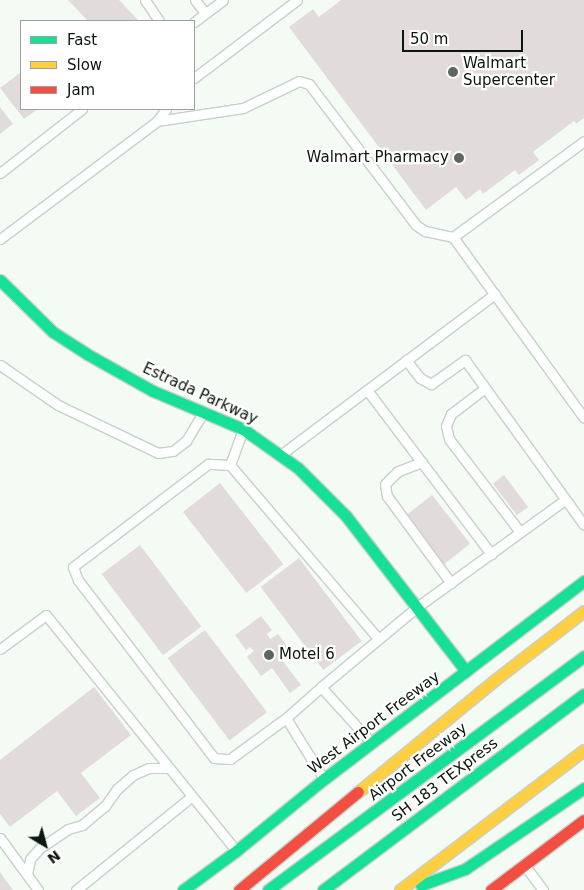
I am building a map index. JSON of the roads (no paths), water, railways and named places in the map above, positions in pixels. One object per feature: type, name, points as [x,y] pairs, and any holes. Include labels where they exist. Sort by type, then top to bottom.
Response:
[{"type":"main road","name":"Estrada Parkway","points":[[0,280],[53,332],[153,391],[243,429],[281,454],[330,498],[466,671]]},
{"type":"main road","name":"West Airport Freeway","points":[[183,890],[236,851],[372,742],[584,581]]},
{"type":"main road","points":[[239,890],[496,679],[584,611]]},
{"type":"main road","name":"Airport Freeway","points":[[268,890],[416,783],[584,656]]},
{"type":"main road","name":"SH 183 TEXpress","points":[[323,890],[584,694]]},
{"type":"main road","points":[[400,890],[584,750]]},
{"type":"main road","points":[[343,850],[416,783]]},
{"type":"main road","points":[[408,890],[464,869],[584,788]]},
{"type":"main road","points":[[491,890],[584,820]]},
{"type":"lane","points":[[145,0],[158,20]]},
{"type":"lane","points":[[195,0],[205,13]]},
{"type":"lane","points":[[195,21],[223,0]]},
{"type":"lane","points":[[195,77],[297,0]]},
{"type":"lane","points":[[157,121],[243,108],[299,80],[309,84],[416,224],[425,232],[454,237],[584,418]]},
{"type":"lane","points":[[0,173],[81,110]]},
{"type":"lane","points":[[0,239],[157,121],[165,110]]},
{"type":"lane","points":[[454,237],[584,140]]},
{"type":"lane","points":[[281,454],[494,294]]},
{"type":"lane","points":[[406,360],[420,378],[431,384],[465,360],[584,524]]},
{"type":"lane","points":[[0,365],[58,405],[158,453],[173,451],[186,441],[204,411]]},
{"type":"lane","points":[[485,388],[452,414],[446,426],[449,439],[520,532]]},
{"type":"lane","points":[[367,390],[491,554]]},
{"type":"lane","points":[[230,465],[243,429]]},
{"type":"lane","points":[[422,462],[398,471],[384,484],[387,496],[451,583]]},
{"type":"lane","points":[[378,638],[230,465],[208,464],[73,567],[78,580],[214,758],[230,759],[286,718],[378,638],[565,500]]},
{"type":"lane","points":[[0,649],[46,614],[236,851]]},
{"type":"lane","points":[[321,687],[372,742]]},
{"type":"lane","points":[[286,718],[324,779]]},
{"type":"lane","points":[[27,875],[30,859],[40,848],[68,829],[82,825],[105,806],[117,789],[134,775],[149,768],[169,768]]},
{"type":"lane","points":[[76,890],[192,796]]},
{"type":"lane","points":[[0,838],[38,890]]},
{"type":"lane","points":[[524,865],[544,890]]},
{"type":"place","name":"Walmart Supercenter","points":[[453,72]]},
{"type":"place","name":"Walmart Pharmacy","points":[[459,158]]},
{"type":"place","name":"Motel 6","points":[[269,655]]}]
